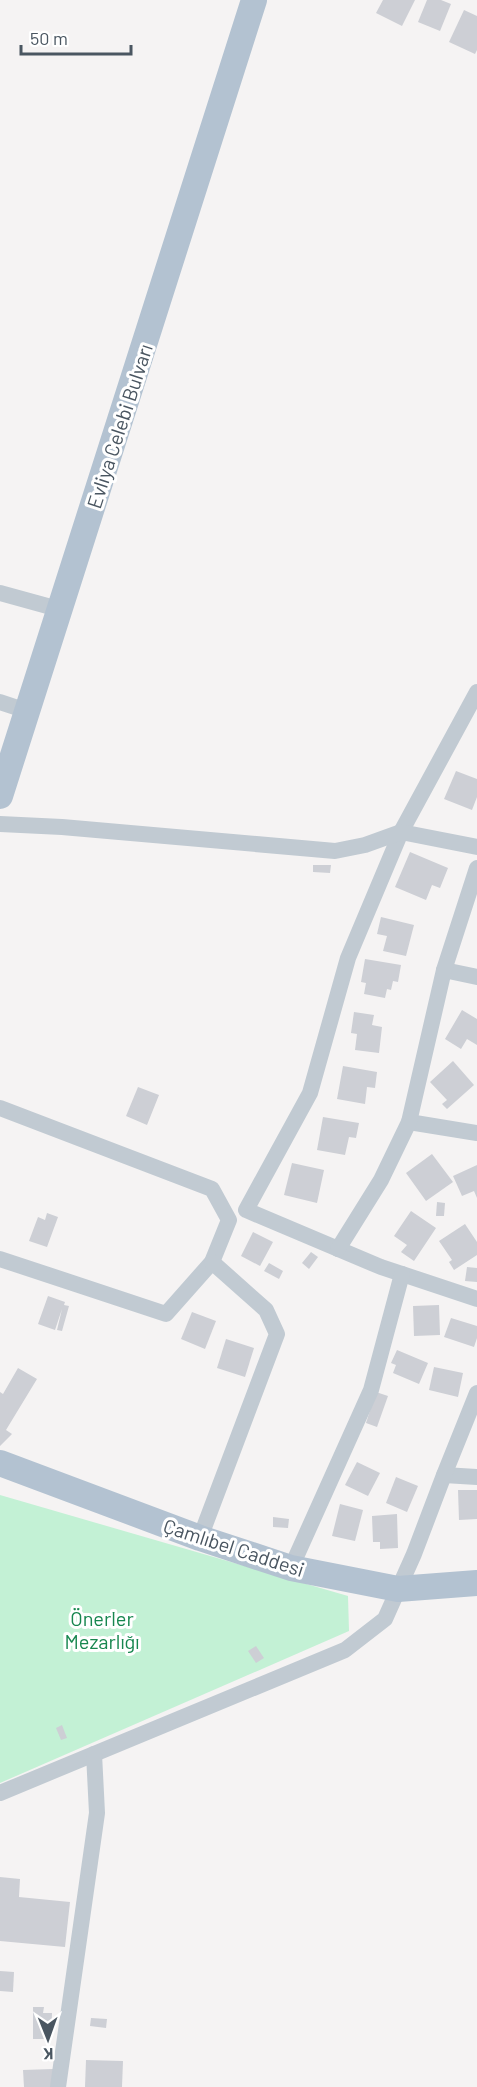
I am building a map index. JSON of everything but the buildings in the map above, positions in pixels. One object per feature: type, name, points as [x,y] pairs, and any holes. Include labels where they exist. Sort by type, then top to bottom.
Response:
[{"type":"main road","name":"Evliya Celebi Bulvarı","points":[[235,0],[237,56]]},
{"type":"main road","name":"Evliya Celebi Bulvarı","points":[[0,796],[254,0]]},
{"type":"main road","name":"Çamlıbel Caddesi","points":[[0,1463],[200,1538],[291,1568],[398,1589],[477,1583]]},
{"type":"street","points":[[0,593],[51,607]]},
{"type":"street","points":[[477,692],[401,832],[348,958],[310,1093],[246,1210],[402,1274],[477,1299]]},
{"type":"street","points":[[0,702],[27,711]]},
{"type":"street","points":[[0,824],[62,827],[335,851],[365,845],[401,832],[477,847]]},
{"type":"street","points":[[338,1249],[381,1180],[409,1122],[444,970],[477,868]]},
{"type":"street","points":[[444,970],[477,977]]},
{"type":"street","points":[[0,1108],[212,1189],[229,1220],[213,1262],[166,1314],[0,1259]]},
{"type":"street","points":[[409,1122],[477,1133]]},
{"type":"street","points":[[200,1538],[277,1334],[266,1310],[213,1262]]},
{"type":"street","points":[[291,1568],[371,1390],[402,1274]]},
{"type":"street","points":[[0,1793],[345,1650],[385,1619],[414,1554],[477,1393]]},
{"type":"street","points":[[444,1475],[477,1477]]},
{"type":"street","points":[[58,2087],[97,1813],[94,1754]]},
{"type":"green space","name":"Önerler Mezarlığı","points":[[0,1495],[348,1596],[349,1631],[0,1783]]}]
